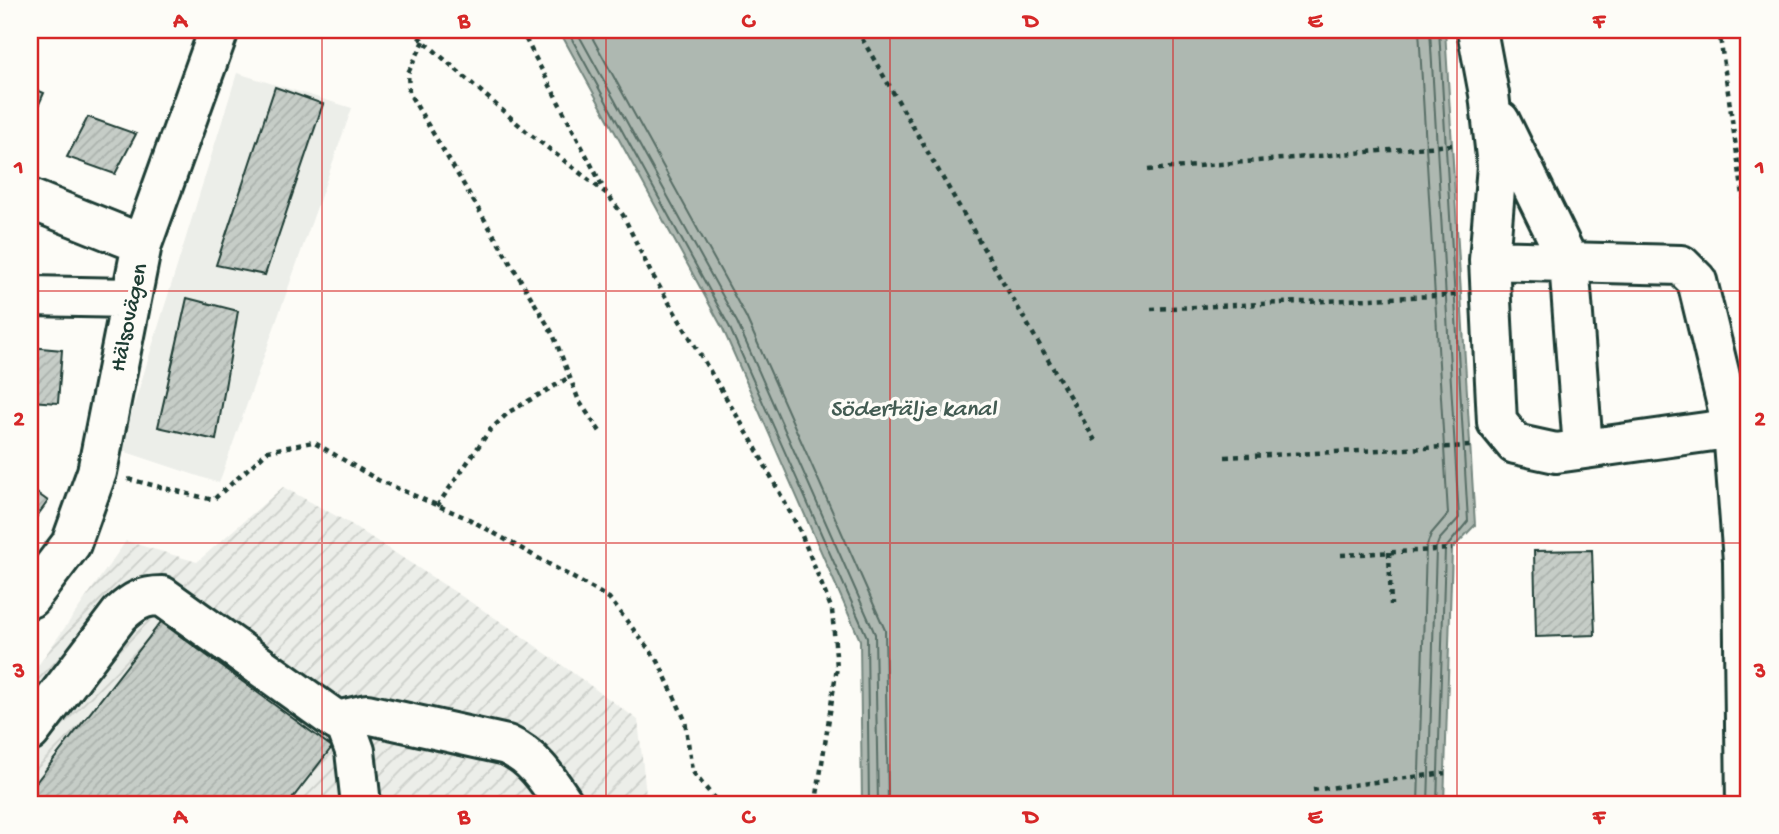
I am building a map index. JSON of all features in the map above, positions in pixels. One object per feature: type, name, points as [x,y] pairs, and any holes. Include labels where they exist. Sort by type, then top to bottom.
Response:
[{"type":"street","name":"Hälsovägen","points":[[30,598],[71,544],[97,472],[142,244],[219,30]]},
{"type":"street","points":[[1477,30],[1490,102],[1497,166],[1489,260],[1497,422],[1515,444],[1556,453],[1741,428]]},
{"type":"street","points":[[1490,102],[1569,262],[1583,449]]},
{"type":"street","points":[[30,199],[142,244]]},
{"type":"street","points":[[1489,260],[1681,265],[1697,281],[1741,428],[1746,804]]},
{"type":"street","points":[[30,296],[130,298]]},
{"type":"street","points":[[30,732],[120,614],[133,602],[146,596],[162,596],[181,607],[328,716],[345,721],[367,714],[508,745],[523,752],[538,765],[564,804]]},
{"type":"street","points":[[345,721],[355,751],[361,804]]},
{"type":"path","points":[[411,30],[526,131],[607,194]]},
{"type":"path","points":[[522,30],[607,194],[623,215],[656,281],[752,441],[800,531],[832,610],[837,667],[817,795],[811,804]]},
{"type":"path","points":[[857,30],[1097,444]]},
{"type":"path","points":[[1719,30],[1749,237]]},
{"type":"path","points":[[424,41],[408,73],[409,93],[554,334],[579,401],[601,433]]},
{"type":"path","points":[[1148,170],[1452,145]]},
{"type":"path","points":[[1152,309],[1456,295]]},
{"type":"path","points":[[437,506],[490,429],[509,412],[570,377]]},
{"type":"path","points":[[97,472],[213,500],[268,451],[313,442],[378,480],[531,552],[609,598],[658,661],[685,720],[692,771],[719,804]]},
{"type":"path","points":[[1225,457],[1470,446]]},
{"type":"path","points":[[1341,555],[1452,549]]},
{"type":"path","points":[[1389,552],[1391,605]]},
{"type":"path","points":[[1313,790],[1445,773]]},
{"type":"shaded area","points":[[237,73],[352,108],[219,483],[120,450]]},
{"type":"shaded area","points":[[283,487],[349,523],[512,629],[638,720],[647,804],[30,804],[30,677],[126,541],[197,562]]},
{"type":"water","name":"Södertälje kanal","points":[[559,30],[1445,30],[1475,525],[1452,549],[1444,804],[862,804],[860,640],[723,329]]},
{"type":"building","points":[[30,87],[44,93],[30,124]]},
{"type":"building","points":[[275,87],[323,104],[265,275],[216,265]]},
{"type":"building","points":[[88,117],[136,134],[115,174],[67,157]]},
{"type":"building","points":[[187,298],[238,311],[216,440],[158,427]]},
{"type":"building","points":[[30,347],[62,350],[58,403],[30,401]]},
{"type":"building","points":[[30,488],[48,501],[30,526]]},
{"type":"building","points":[[1592,550],[1595,635],[1536,637],[1534,551]]},
{"type":"building","points":[[161,622],[332,747],[288,804],[30,804],[30,790]]}]
